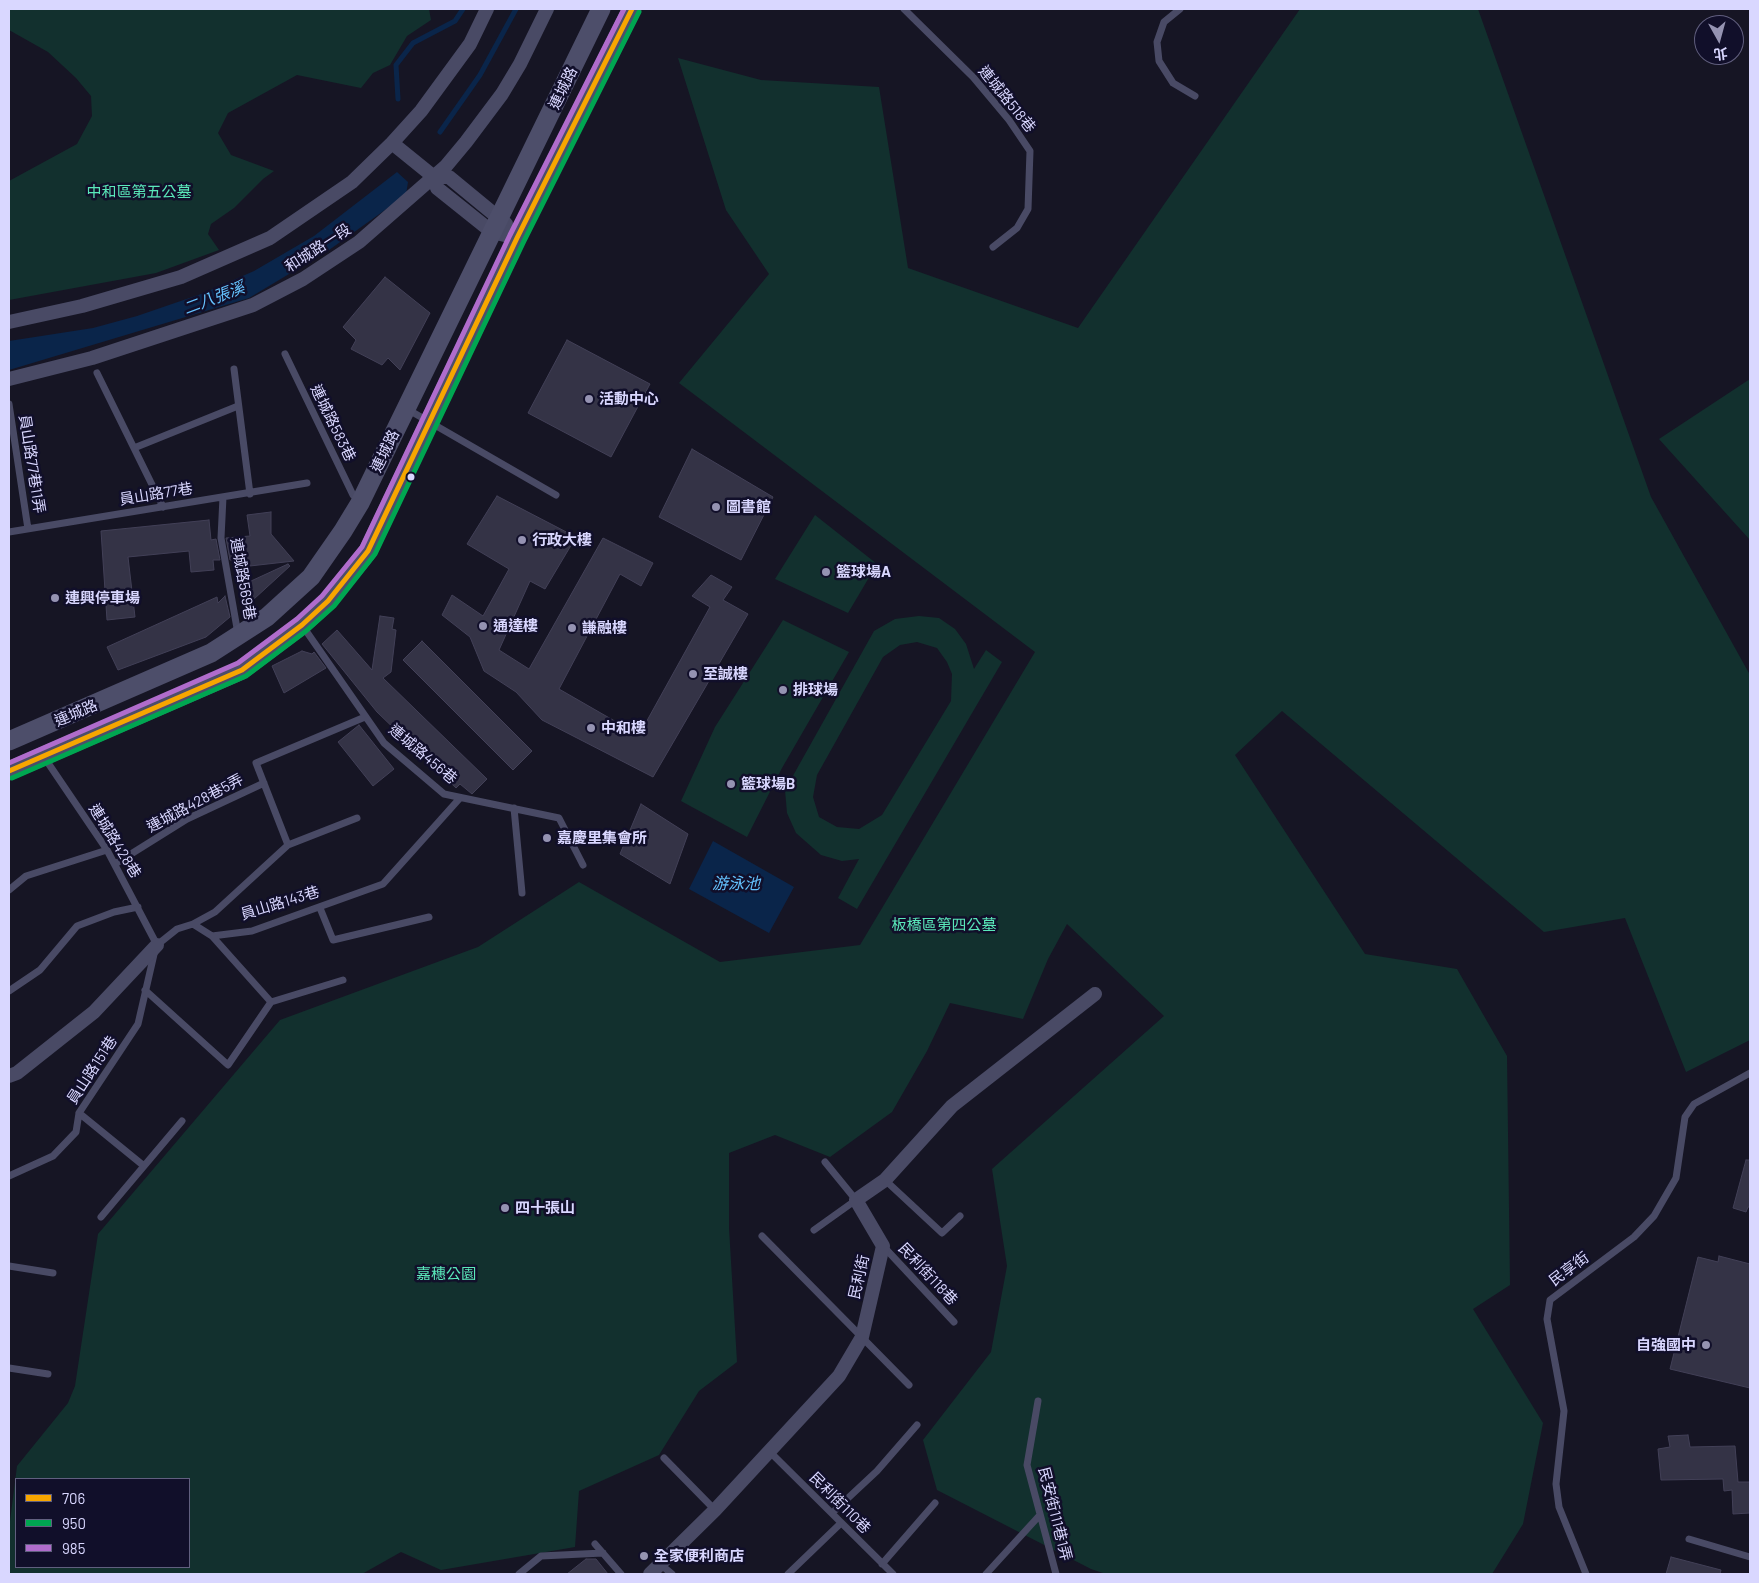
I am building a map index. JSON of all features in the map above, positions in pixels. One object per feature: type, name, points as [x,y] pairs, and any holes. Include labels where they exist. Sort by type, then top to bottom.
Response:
[{"type":"main road","name":"連城路","points":[[9,741],[194,661],[239,636],[267,617],[311,577],[360,503],[601,9]]},
{"type":"main road","name":"連城路","points":[[9,771],[242,670],[302,625],[328,601],[368,551],[431,423],[517,238],[632,9]]},
{"type":"street","points":[[9,322],[82,306],[181,277],[270,238],[352,182],[392,143],[421,111],[470,44],[487,9]]},
{"type":"street","name":"和城路一段","points":[[9,379],[92,358],[254,305],[303,279],[359,242],[434,177],[466,142],[502,94],[520,64],[547,9]]},
{"type":"street","points":[[392,143],[434,177],[449,177],[495,224],[517,238]]},
{"type":"street","points":[[9,1076],[17,1073],[94,1012],[157,945]]},
{"type":"street","points":[[856,1200],[885,1180],[952,1106],[1096,994]]},
{"type":"street","name":"民利街","points":[[650,1574],[715,1510],[768,1450],[839,1376],[862,1337],[883,1246],[856,1200]]},
{"type":"lane","name":"連城路518巷","points":[[904,9],[973,77],[1009,120],[1030,151],[1028,209],[1017,228],[993,247]]},
{"type":"lane","points":[[1180,9],[1164,22],[1157,42],[1159,61],[1174,83],[1195,96]]},
{"type":"lane","name":"連城路583巷","points":[[284,354],[353,495],[360,503]]},
{"type":"lane","points":[[234,369],[250,494]]},
{"type":"lane","points":[[97,373],[163,507]]},
{"type":"lane","name":"員山路77巷11弄","points":[[9,404],[28,528]]},
{"type":"lane","points":[[134,448],[238,406]]},
{"type":"lane","points":[[406,408],[556,495]]},
{"type":"lane","name":"員山路77巷","points":[[9,532],[250,494],[307,483]]},
{"type":"lane","name":"連城路569巷","points":[[223,497],[221,538],[239,636]]},
{"type":"lane","name":"連城路456巷","points":[[302,625],[384,743],[444,794],[559,818],[583,865]]},
{"type":"lane","points":[[288,845],[256,763],[365,717]]},
{"type":"lane","name":"連城路428巷","points":[[43,756],[107,850],[157,945]]},
{"type":"lane","name":"連城路428巷5弄","points":[[115,864],[187,819],[264,783]]},
{"type":"lane","name":"員山路143巷","points":[[212,936],[252,931],[383,884],[460,798]]},
{"type":"lane","points":[[514,808],[522,893]]},
{"type":"lane","points":[[157,945],[177,929],[193,924],[215,912],[288,845],[356,818]]},
{"type":"lane","points":[[9,890],[26,876],[107,850]]},
{"type":"lane","points":[[9,991],[40,970],[77,926],[114,912],[138,907]]},
{"type":"lane","points":[[320,908],[333,940],[429,917]]},
{"type":"lane","points":[[193,924],[212,936],[271,1002]]},
{"type":"lane","name":"員山路151巷","points":[[9,1176],[52,1156],[76,1132],[79,1113],[138,1024],[157,945]]},
{"type":"lane","points":[[145,990],[228,1064],[271,1002],[343,980]]},
{"type":"lane","name":"民享街","points":[[1586,1574],[1559,1507],[1556,1484],[1564,1412],[1547,1318],[1550,1300],[1634,1237],[1654,1216],[1676,1178],[1685,1117],[1694,1104],[1750,1073]]},
{"type":"lane","points":[[79,1113],[144,1166]]},
{"type":"lane","points":[[101,1217],[182,1120]]},
{"type":"lane","points":[[814,1230],[856,1200],[825,1162]]},
{"type":"lane","points":[[885,1180],[942,1233],[960,1216]]},
{"type":"lane","points":[[762,1236],[909,1385]]},
{"type":"lane","name":"民利街118巷","points":[[883,1246],[954,1322]]},
{"type":"lane","points":[[9,1266],[53,1274]]},
{"type":"lane","points":[[9,1368],[48,1374]]},
{"type":"lane","name":"民安街111巷1弄","points":[[1038,1401],[1027,1465],[1039,1516],[1056,1574]]},
{"type":"lane","points":[[832,1513],[877,1471],[917,1425]]},
{"type":"lane","name":"民利街110巷","points":[[768,1450],[890,1573]]},
{"type":"lane","points":[[664,1458],[715,1510]]},
{"type":"lane","points":[[882,1564],[935,1503]]},
{"type":"lane","points":[[986,1574],[1039,1516]]},
{"type":"lane","points":[[788,1574],[841,1523]]},
{"type":"lane","points":[[1689,1539],[1750,1557]]},
{"type":"lane","points":[[595,1544],[621,1574]]},
{"type":"lane","points":[[519,1574],[541,1556],[603,1553]]},
{"type":"lane","points":[[660,1564],[672,1574]]},
{"type":"green space","name":"中和區第五公墓","points":[[9,9],[429,9],[431,20],[407,36],[390,65],[373,73],[361,88],[297,75],[228,113],[218,133],[231,155],[274,171],[263,179],[234,208],[211,224],[208,234],[219,250],[156,273],[9,300],[9,181],[77,144],[92,116],[91,96],[76,78],[48,52],[9,30]]},
{"type":"green space","points":[[1300,9],[1478,9],[1651,497],[1750,675],[1750,1040],[1686,1072],[1625,918],[1544,932],[1282,711],[1235,755],[1365,954],[1457,969],[1507,1056],[1510,1285],[1473,1309],[1543,1423],[1523,1524],[1492,1574],[1106,1574],[1091,1569],[937,1490],[923,1440],[991,1352],[1007,1266],[992,1169],[1164,1016],[1067,924],[1048,959],[1023,1019],[950,1003],[927,1051],[892,1112],[830,1157],[775,1135],[729,1153],[729,1228],[737,1362],[699,1391],[659,1455],[579,1491],[575,1547],[441,1570],[401,1552],[362,1574],[9,1574],[9,1529],[15,1482],[15,1568],[190,1568],[190,1478],[15,1478],[17,1466],[68,1403],[75,1386],[98,1234],[280,1020],[478,947],[579,882],[720,962],[860,945],[1035,652],[679,383],[769,274],[726,210],[678,58],[761,80],[879,87],[908,268],[1078,328]]},
{"type":"green space","points":[[1750,379],[1750,540],[1659,439]]},
{"type":"green space","name":"籃球場A","points":[[815,515],[877,564],[848,613],[775,579]]},
{"type":"green space","points":[[919,616],[939,618],[955,629],[966,644],[974,669],[986,650],[1002,662],[857,909],[838,898],[859,859],[842,861],[821,855],[796,833],[787,813],[785,790],[874,631],[895,619]],"holes":[[[917,642],[937,648],[947,662],[952,674],[951,701],[882,815],[859,829],[837,827],[819,817],[813,797],[817,775],[883,657],[900,645]]]},
{"type":"green space","name":"排球場","points":[[783,620],[849,652],[782,768],[747,837],[681,801],[715,727]]},
{"type":"water","name":"二八張溪","points":[[397,172],[408,182],[406,195],[329,250],[249,298],[9,370],[9,341],[93,328],[137,316],[204,293],[254,271],[314,236]]},
{"type":"water","name":"游泳池","points":[[713,841],[794,887],[769,933],[689,889]]},
{"type":"building","points":[[385,277],[430,313],[400,370],[388,358],[382,365],[351,349],[356,340],[343,327]]},
{"type":"building","name":"活動中心","points":[[567,340],[650,384],[611,457],[528,413]]},
{"type":"building","name":"圖書館","points":[[692,449],[773,497],[741,560],[659,517]]},
{"type":"building","points":[[497,496],[576,537],[545,589],[530,581],[499,650],[529,669],[603,538],[653,563],[641,586],[620,574],[559,689],[639,735],[710,607],[692,596],[711,575],[732,587],[723,600],[748,614],[653,777],[542,720],[516,692],[484,671],[470,637],[442,615],[452,595],[483,616],[509,569],[467,544]]},
{"type":"building","points":[[271,512],[271,534],[294,561],[241,567],[235,560],[230,560],[226,538],[250,536],[247,515]]},
{"type":"building","points":[[209,520],[211,540],[216,539],[220,560],[213,560],[214,570],[191,572],[189,551],[128,557],[135,617],[107,620],[101,531]]},
{"type":"building","points":[[288,564],[290,566],[254,599],[249,599],[238,587]]},
{"type":"building","points":[[225,596],[230,617],[206,637],[118,670],[107,647],[217,597],[218,603]]},
{"type":"building","points":[[380,616],[394,618],[392,629],[396,630],[391,672],[383,678],[487,779],[472,794],[460,784],[456,788],[377,712],[322,644],[337,630],[372,670]]},
{"type":"building","points":[[422,641],[532,751],[513,770],[403,660]]},
{"type":"building","points":[[302,651],[312,654],[314,652],[326,668],[284,693],[272,666]]},
{"type":"building","points":[[359,725],[394,769],[373,786],[338,742]]},
{"type":"building","points":[[641,804],[688,834],[670,884],[620,854]]},
{"type":"building","points":[[1746,1160],[1750,1160],[1750,1207],[1748,1207],[1746,1212],[1733,1208]]},
{"type":"building","points":[[1719,1256],[1750,1264],[1750,1388],[1670,1369],[1698,1257],[1718,1262]]},
{"type":"building","points":[[1688,1435],[1690,1447],[1735,1446],[1738,1482],[1750,1482],[1750,1513],[1733,1514],[1732,1490],[1724,1491],[1723,1479],[1661,1480],[1658,1449],[1670,1447],[1668,1436]]},
{"type":"building","points":[[1671,1557],[1721,1570],[1720,1574],[1666,1574]]},
{"type":"building","points":[[586,1559],[596,1559],[608,1574],[567,1574]]},
{"type":"waterway","points":[[398,99],[396,65],[413,43],[455,21],[463,9]]},
{"type":"waterway","points":[[440,132],[480,75],[516,9]]},
{"type":"transit line","name":"985","points":[[9,763],[238,663],[297,619],[322,596],[362,547],[510,235],[624,9]]},
{"type":"transit line","name":"706","points":[[9,771],[242,670],[302,625],[328,601],[368,551],[517,238],[632,9]]},
{"type":"transit line","name":"950","points":[[12,778],[246,676],[306,631],[334,606],[375,554],[524,241],[639,12]]},
{"type":"place","name":"活動中心","points":[[589,399]]},
{"type":"place","name":"圖書館","points":[[716,507]]},
{"type":"place","name":"行政大樓","points":[[522,540]]},
{"type":"place","name":"籃球場A","points":[[826,572]]},
{"type":"place","name":"連興停車場","points":[[55,598]]},
{"type":"place","name":"通達樓","points":[[483,626]]},
{"type":"place","name":"謙融樓","points":[[572,628]]},
{"type":"place","name":"至誠樓","points":[[693,674]]},
{"type":"place","name":"排球場","points":[[783,690]]},
{"type":"place","name":"中和樓","points":[[591,728]]},
{"type":"place","name":"籃球場B","points":[[731,784]]},
{"type":"place","name":"嘉慶里集會所","points":[[547,838]]},
{"type":"place","name":"四十張山","points":[[505,1208]]},
{"type":"place","name":"自強國中","points":[[1706,1345]]},
{"type":"place","name":"全家便利商店","points":[[644,1556]]},
{"type":"park label","name":"板橋區第四公墓","points":[[944,925]]},
{"type":"park label","name":"嘉穗公園","points":[[446,1274]]}]
